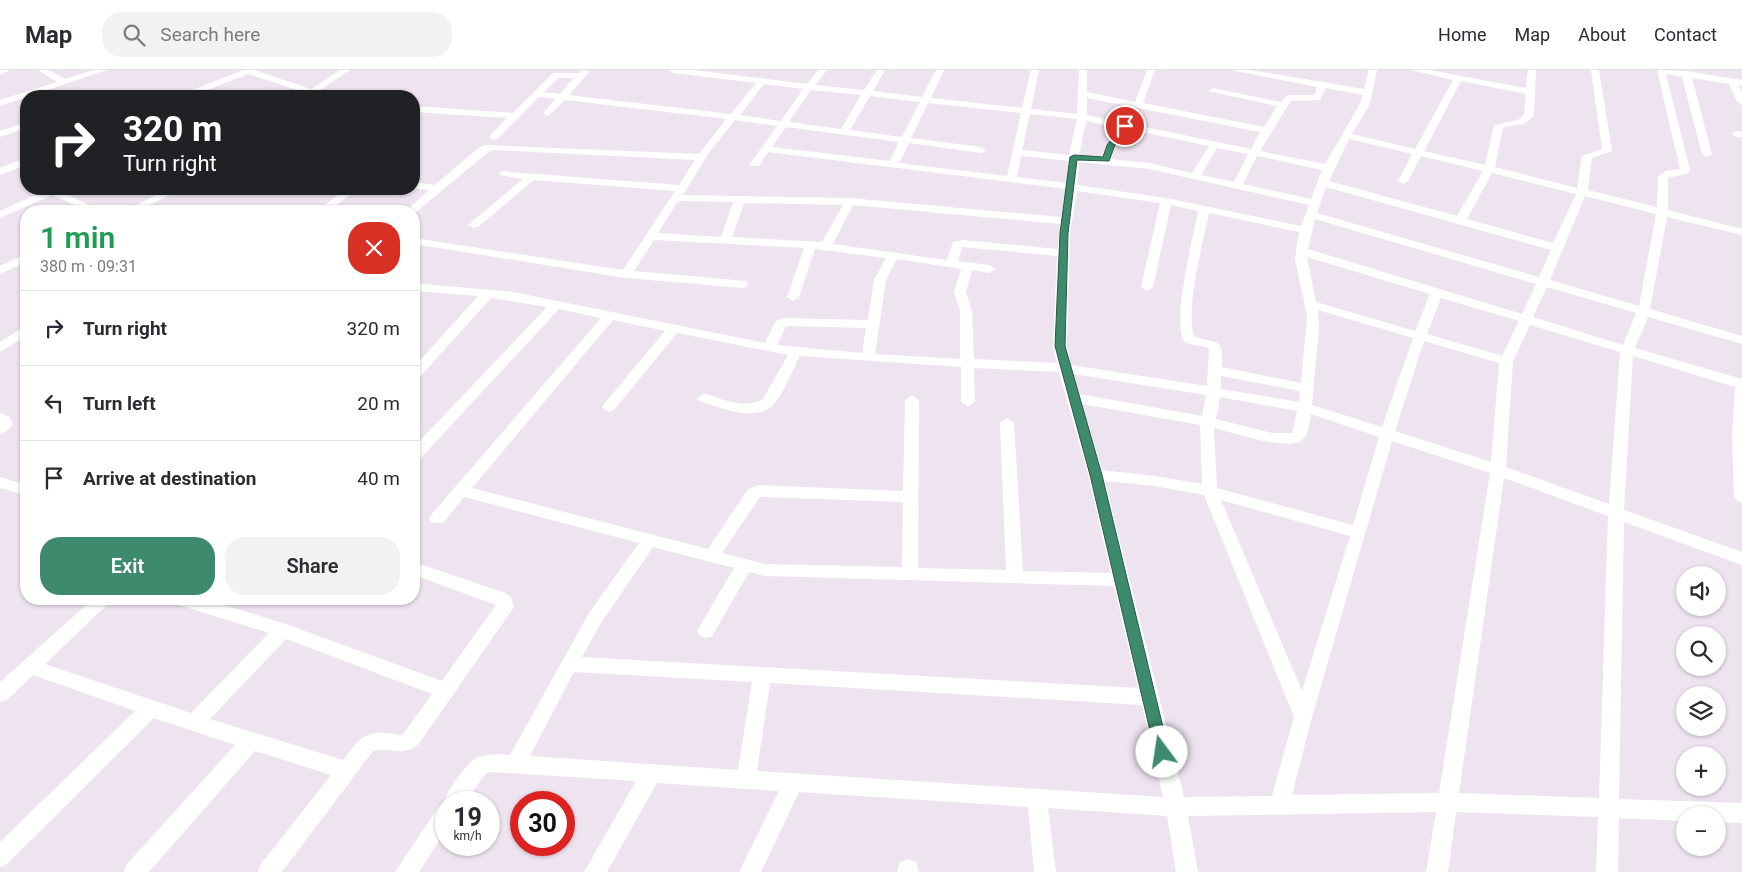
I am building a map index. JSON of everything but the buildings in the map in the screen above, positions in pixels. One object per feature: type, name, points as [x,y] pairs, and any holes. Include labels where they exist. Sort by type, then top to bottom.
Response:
[{"type":"street","points":[[0,72],[6,70]]},
{"type":"street","points":[[42,70],[62,82]]},
{"type":"street","points":[[38,90],[103,70]]},
{"type":"street","points":[[317,90],[346,70]]},
{"type":"street","points":[[673,70],[1082,117],[1328,168]]},
{"type":"street","points":[[740,78],[754,70]]},
{"type":"street","points":[[755,164],[823,70]]},
{"type":"street","points":[[844,132],[881,70]]},
{"type":"street","points":[[893,164],[940,70]]},
{"type":"street","points":[[1011,179],[1035,70]]},
{"type":"street","points":[[1083,70],[1082,117],[1074,157],[1063,253],[1060,346],[1096,475],[1176,807],[1188,872]]},
{"type":"street","points":[[1138,105],[1152,70]]},
{"type":"street","points":[[1240,70],[1369,92]]},
{"type":"street","points":[[1076,398],[1208,422],[1291,440],[1300,434],[1313,327],[1302,267],[1301,252],[1305,230],[1328,168],[1347,136],[1369,92],[1373,70]]},
{"type":"street","points":[[1415,70],[1442,72],[1458,78],[1490,80],[1531,92]]},
{"type":"street","points":[[1460,221],[1489,169],[1499,125],[1526,119],[1529,116],[1532,70]]},
{"type":"street","points":[[1438,872],[1498,470],[1506,361],[1544,281],[1582,192],[1587,156],[1607,151],[1596,71],[1582,70]]},
{"type":"street","points":[[1607,872],[1607,807],[1616,513],[1628,352],[1644,310],[1662,212],[1663,177],[1670,173],[1684,172],[1685,170],[1661,70],[1742,83]]},
{"type":"street","points":[[199,90],[248,71],[297,90]]},
{"type":"street","points":[[494,137],[556,75],[584,73]]},
{"type":"street","points":[[548,113],[584,73]]},
{"type":"street","points":[[1686,74],[1707,154]]},
{"type":"street","points":[[1403,181],[1458,78]]},
{"type":"street","points":[[626,274],[701,157],[762,81]]},
{"type":"street","points":[[1732,81],[1742,102]]},
{"type":"street","points":[[1237,185],[1266,130],[1284,105],[1292,97],[1317,98],[1323,84]]},
{"type":"street","points":[[1213,91],[1284,105]]},
{"type":"street","points":[[537,94],[733,117],[981,150]]},
{"type":"street","points":[[1082,94],[1266,130]]},
{"type":"street","points":[[0,103],[20,96]]},
{"type":"street","points":[[420,111],[514,116]]},
{"type":"street","points":[[1106,160],[1111,145],[1125,126]]},
{"type":"street","points":[[0,134],[20,127]]},
{"type":"street","points":[[1347,136],[1742,232]]},
{"type":"street","points":[[1196,175],[1215,144]]},
{"type":"street","points":[[418,205],[481,151],[489,147],[701,157]]},
{"type":"street","points":[[765,149],[1011,179],[1166,201],[1305,230]]},
{"type":"street","points":[[1016,152],[1106,160],[1196,175],[1316,202]]},
{"type":"street","points":[[0,172],[20,164]]},
{"type":"street","points":[[12,167],[20,172]]},
{"type":"street","points":[[504,173],[532,177],[681,188]]},
{"type":"street","points":[[474,225],[532,177]]},
{"type":"street","points":[[1322,182],[1557,248]]},
{"type":"street","points":[[420,186],[438,188]]},
{"type":"street","points":[[21,205],[40,195]]},
{"type":"street","points":[[61,195],[84,205]]},
{"type":"street","points":[[143,205],[163,195]]},
{"type":"street","points":[[330,205],[344,195]]},
{"type":"street","points":[[675,198],[850,201],[1066,221]]},
{"type":"street","points":[[726,240],[740,199]]},
{"type":"street","points":[[826,246],[850,201]]},
{"type":"street","points":[[1147,287],[1166,201]]},
{"type":"street","points":[[0,216],[20,206]]},
{"type":"street","points":[[1204,208],[1185,311],[1184,330],[1189,340],[1213,344],[1216,347],[1214,392],[1208,422],[1207,454],[1210,491],[1303,717]]},
{"type":"street","points":[[1312,215],[1742,340]]},
{"type":"street","points":[[650,236],[811,244],[989,268]]},
{"type":"street","points":[[420,242],[626,274],[742,284]]},
{"type":"street","points":[[952,263],[957,244],[963,243],[1063,253]]},
{"type":"street","points":[[793,297],[811,244]]},
{"type":"street","points":[[1301,252],[1628,352],[1742,384],[1740,436],[1742,497]]},
{"type":"street","points":[[868,358],[880,280],[893,255]]},
{"type":"street","points":[[0,270],[20,261]]},
{"type":"street","points":[[968,265],[960,292],[966,310],[968,402]]},
{"type":"street","points":[[420,287],[488,293],[556,305],[673,330],[796,352],[868,358],[1065,368],[1304,407],[1498,470],[1742,559]]},
{"type":"street","points":[[420,367],[488,293]]},
{"type":"street","points":[[1280,804],[1303,717],[1387,434],[1420,335],[1437,293]]},
{"type":"street","points":[[1310,304],[1506,361]]},
{"type":"street","points":[[420,450],[556,305]]},
{"type":"street","points":[[437,519],[609,316]]},
{"type":"street","points":[[769,348],[780,324],[784,322],[874,324]]},
{"type":"street","points":[[609,407],[673,330]]},
{"type":"street","points":[[0,348],[20,334]]},
{"type":"street","points":[[704,398],[744,408],[763,406],[768,402],[796,352]]},
{"type":"street","points":[[1215,370],[1306,388]]},
{"type":"street","points":[[910,576],[912,400]]},
{"type":"street","points":[[0,418],[5,420],[6,424],[0,429]]},
{"type":"street","points":[[1007,423],[1015,578]]},
{"type":"street","points":[[1096,475],[1155,481],[1210,491],[1359,533]]},
{"type":"street","points":[[0,482],[20,488]]},
{"type":"street","points":[[461,491],[765,570],[910,576],[1121,580]]},
{"type":"street","points":[[712,557],[753,493],[759,491],[910,497]]},
{"type":"street","points":[[515,766],[594,618],[649,541]]},
{"type":"street","points":[[706,631],[744,566]]},
{"type":"street","points":[[269,872],[362,749],[373,740],[404,744],[411,739],[502,612],[504,602],[420,570]]},
{"type":"street","points":[[0,694],[98,605]]},
{"type":"street","points":[[202,605],[283,630],[446,691]]},
{"type":"street","points":[[194,723],[283,630]]},
{"type":"street","points":[[568,664],[1148,696]]},
{"type":"street","points":[[31,667],[194,723],[345,770]]},
{"type":"street","points":[[746,780],[762,675]]},
{"type":"street","points":[[0,857],[150,708]]},
{"type":"street","points":[[135,872],[250,741]]},
{"type":"street","points":[[461,791],[480,766],[491,763],[1176,807],[1448,802],[1742,813]]},
{"type":"street","points":[[595,872],[651,774]]},
{"type":"street","points":[[750,872],[793,783]]},
{"type":"street","points":[[1037,798],[1045,872]]},
{"type":"street","points":[[406,872],[435,828]]},
{"type":"route","points":[[1125,126],[1108,150],[1106,160],[1074,157],[1072,187],[1064,233],[1060,346],[1061,356],[1076,398],[1096,475],[1162,752]]}]
